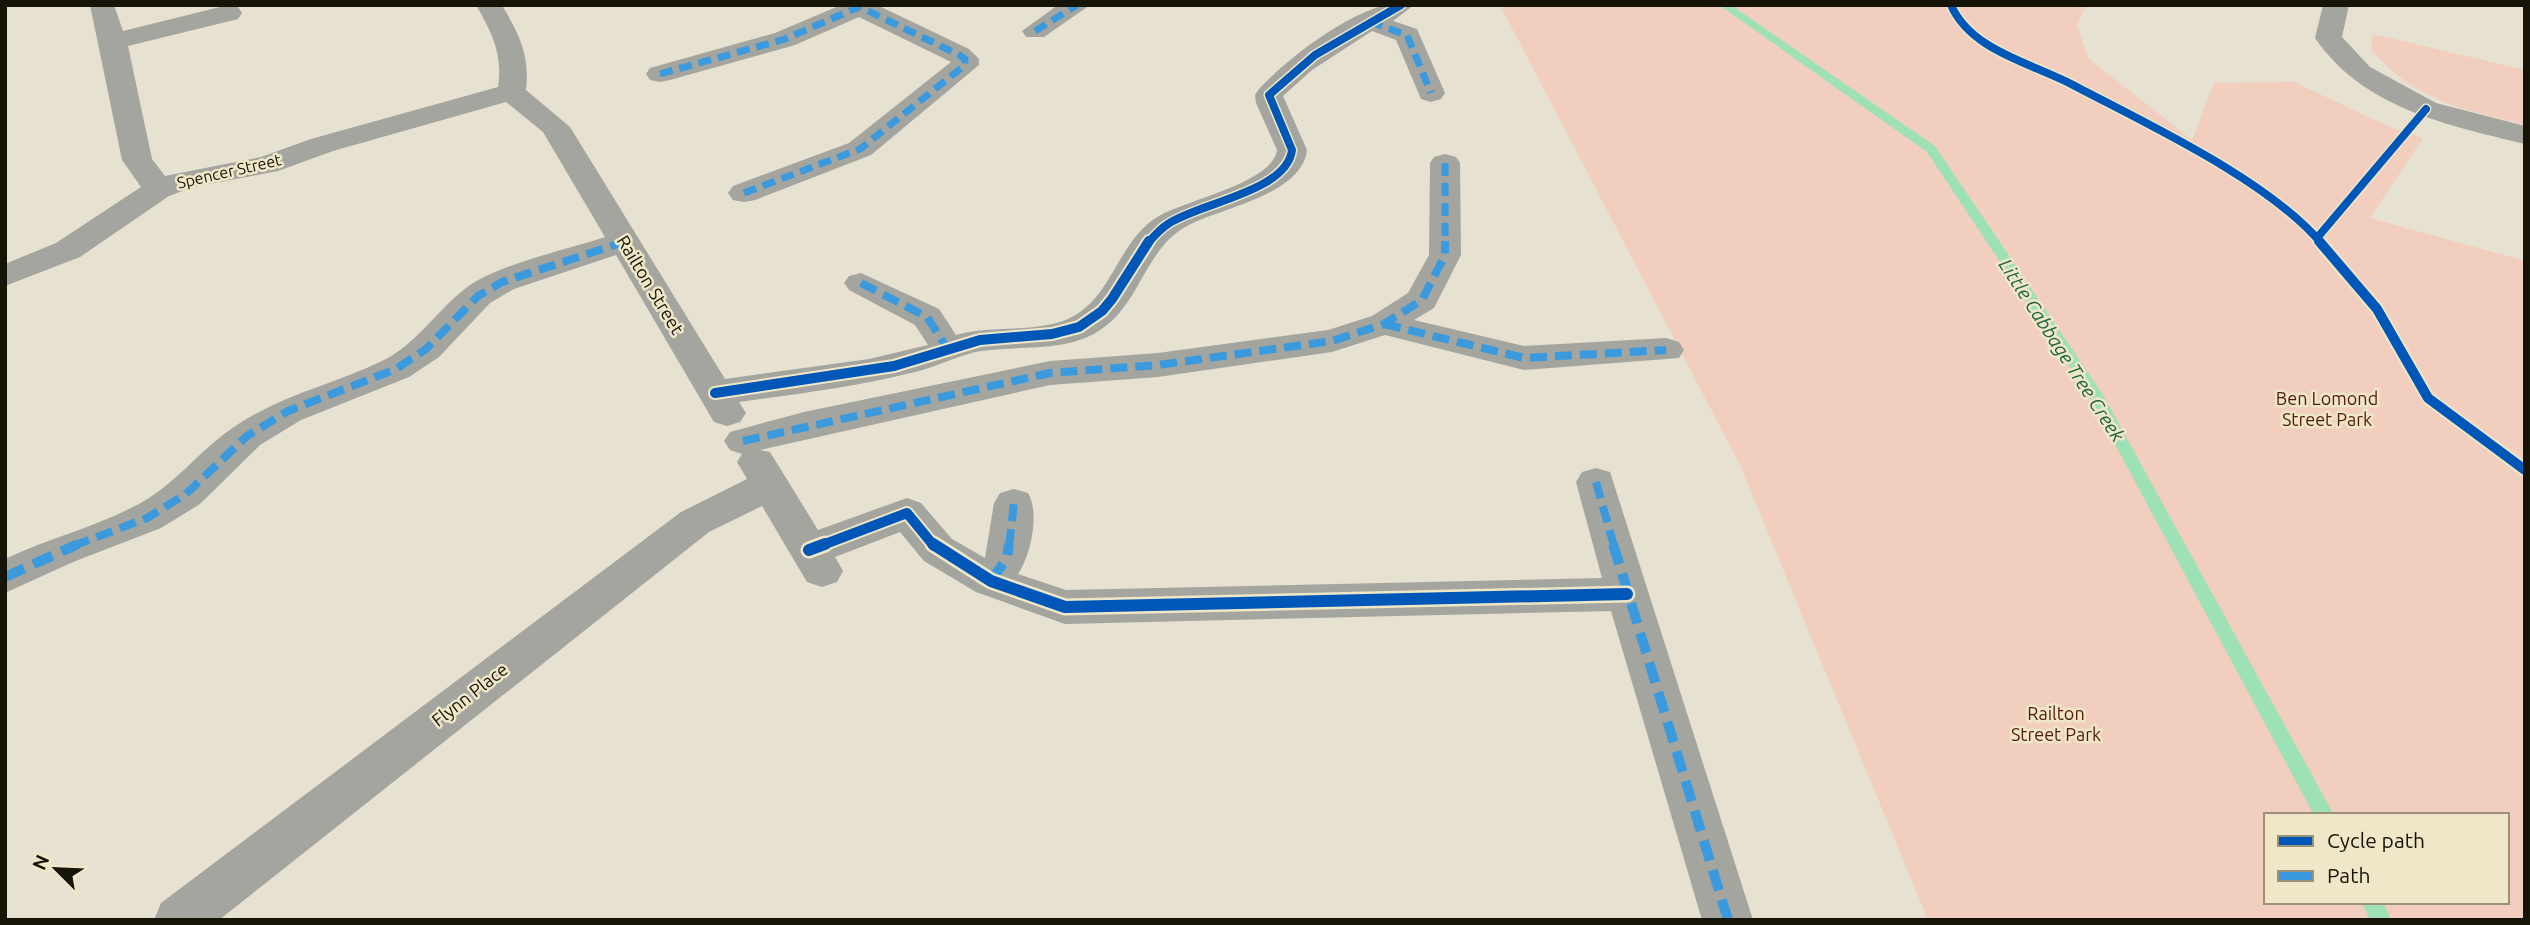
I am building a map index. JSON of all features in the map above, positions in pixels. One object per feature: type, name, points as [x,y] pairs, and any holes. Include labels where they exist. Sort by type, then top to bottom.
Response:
[{"type":"street","points":[[489,5],[513,47],[516,63],[511,92]]},
{"type":"street","points":[[1035,31],[1077,5]]},
{"type":"street","points":[[715,393],[920,360],[977,341],[1045,335],[1087,324],[1116,298],[1142,249],[1167,224],[1258,186],[1282,170],[1292,157],[1291,141],[1270,108],[1269,95],[1280,80],[1368,21],[1393,12],[1401,5]]},
{"type":"street","points":[[2336,5],[2328,38],[2360,73],[2426,109],[2525,135]]},
{"type":"street","points":[[660,74],[785,39],[858,6],[965,59],[965,65],[860,149],[744,193]]},
{"type":"street","points":[[102,7],[113,41],[137,160],[158,189]]},
{"type":"street","points":[[113,41],[229,13]]},
{"type":"street","points":[[1368,21],[1406,35],[1431,93]]},
{"type":"street","name":"Spencer Street","points":[[5,276],[68,250],[158,189],[187,179],[267,165],[322,145],[511,92]]},
{"type":"street","name":"Railton Street","points":[[511,92],[555,127],[815,560],[908,513],[938,550],[991,581]]},
{"type":"street","points":[[743,441],[804,425],[1050,373],[1158,365],[1332,341],[1384,324],[1422,300],[1445,255],[1445,163]]},
{"type":"street","points":[[5,577],[59,551],[148,518],[186,494],[247,436],[288,411],[396,369],[426,349],[478,296],[502,282],[624,242]]},
{"type":"street","points":[[861,283],[927,317],[949,351]]},
{"type":"street","points":[[1384,324],[1524,358],[1665,350]]},
{"type":"street","points":[[1596,482],[1626,594],[1728,920]]},
{"type":"street","name":"Flynn Place","points":[[178,920],[695,522],[770,485]]},
{"type":"street","points":[[1014,503],[1007,558],[991,581],[1065,607],[1626,594]]},
{"type":"green space","points":[[1500,5],[2086,5],[2077,25],[2088,58],[2192,140],[2214,83],[2294,82],[2390,127],[2423,138],[2370,218],[2525,261],[2525,920],[1928,920],[1740,465]]},
{"type":"green space","points":[[2373,34],[2525,70],[2525,125],[2460,108],[2422,92],[2387,67],[2371,49]]},
{"type":"waterway","name":"Little Cabbage Tree Creek","points":[[1724,5],[1931,149],[2096,395],[2323,813]]},
{"type":"waterway","name":"Little Cabbage Tree Creek","points":[[2373,904],[2381,920]]},
{"type":"marked path","points":[[744,193],[860,149],[965,65],[965,59],[959,55],[856,5]]},
{"type":"marked path","points":[[1035,31],[1077,5]]},
{"type":"marked path","points":[[660,74],[785,39],[859,7]]},
{"type":"marked path","points":[[1370,22],[1407,35],[1431,93]]},
{"type":"marked path","points":[[743,441],[804,425],[1050,373],[1158,365],[1332,341],[1384,324],[1422,300],[1445,255],[1445,163]]},
{"type":"marked path","points":[[5,577],[59,551],[147,518],[186,494],[247,436],[288,411],[396,369],[426,349],[478,296],[502,282],[624,242]]},
{"type":"marked path","points":[[861,283],[927,317],[949,351]]},
{"type":"marked path","points":[[1384,324],[1524,358],[1666,350]]},
{"type":"marked path","points":[[1596,482],[1627,594],[1728,920]]},
{"type":"marked path","points":[[991,581],[1007,558],[1014,503]]},
{"type":"cycle path","points":[[715,393],[869,370],[927,358],[972,342],[1052,334],[1089,322],[1112,299],[1145,246],[1167,224],[1255,188],[1284,168],[1292,150],[1270,103],[1269,95],[1279,84],[1328,46],[1401,5]]},
{"type":"cycle path","points":[[1951,5],[1957,19],[1985,44],[2070,83],[2195,150],[2265,194],[2317,238],[2377,309],[2428,398],[2525,470]]},
{"type":"cycle path","points":[[2317,238],[2426,109]]},
{"type":"cycle path","points":[[809,550],[907,513],[938,550],[991,581],[1065,607],[1627,594]]},
{"type":"park label","name":"Ben Lomond Street Park","points":[[2327,409]]},
{"type":"park label","name":"Railton Street Park","points":[[2056,724]]}]
